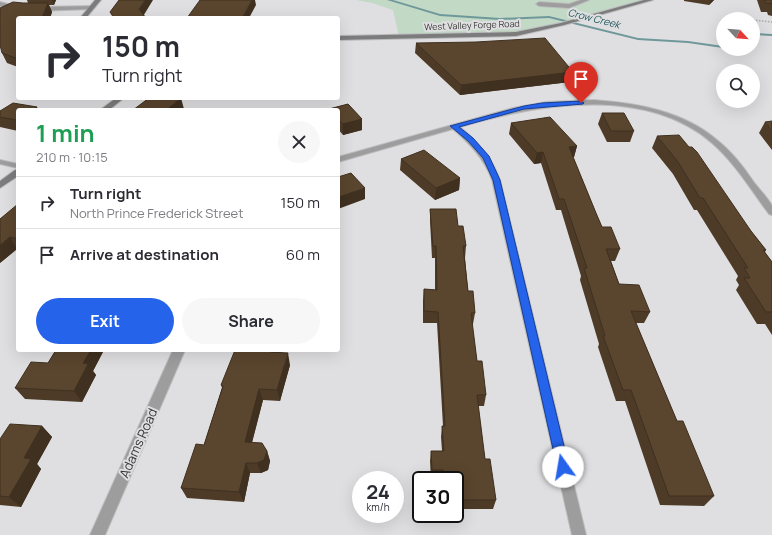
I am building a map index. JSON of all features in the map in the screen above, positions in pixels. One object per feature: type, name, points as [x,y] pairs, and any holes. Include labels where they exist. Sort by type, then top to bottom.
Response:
[{"type":"main road","points":[[85,16],[98,0]]},
{"type":"main road","name":"West Valley Forge Road","points":[[340,38],[501,35],[527,32],[580,20],[650,0]]},
{"type":"main road","points":[[107,108],[118,100]]},
{"type":"main road","points":[[0,185],[16,173]]},
{"type":"street","points":[[539,4],[569,6],[586,0]]},
{"type":"street","points":[[0,4],[29,9],[91,8]]},
{"type":"street","points":[[340,159],[507,111],[542,105],[601,103],[649,110],[679,120],[705,134],[728,155],[772,212]]},
{"type":"street","points":[[454,126],[470,139],[486,157],[496,180],[579,535]]},
{"type":"street","points":[[0,162],[16,166]]},
{"type":"street","name":"Adams Road","points":[[97,535],[179,352]]},
{"type":"path","points":[[760,21],[772,22]]},
{"type":"green space","points":[[356,0],[650,0],[527,32],[399,37],[393,10],[372,3]]},
{"type":"building","points":[[119,0],[145,0],[139,9],[144,16],[113,16],[110,12]]},
{"type":"building","points":[[200,0],[252,0],[243,16],[188,16]]},
{"type":"building","points":[[764,0],[772,0],[772,5],[771,3],[766,3]]},
{"type":"building","points":[[13,2],[48,3],[43,16],[16,16],[16,58],[2,53],[0,45],[0,8]]},
{"type":"building","points":[[545,38],[573,72],[461,85],[416,43],[476,42]]},
{"type":"building","points":[[146,100],[178,100],[168,108],[136,108]]},
{"type":"building","points":[[13,103],[37,107],[16,108],[16,120],[0,117],[0,111]]},
{"type":"building","points":[[348,104],[362,119],[343,124],[340,121],[340,108],[333,108]]},
{"type":"building","points":[[602,113],[624,113],[634,131],[611,131]]},
{"type":"building","points":[[550,117],[577,146],[569,147],[596,213],[602,227],[611,227],[620,249],[606,249],[619,284],[639,285],[650,312],[631,311],[677,421],[683,421],[714,496],[669,496],[631,390],[623,390],[603,336],[605,336],[584,268],[587,268],[564,199],[559,199],[543,152],[537,153],[511,123]]},
{"type":"building","points":[[772,121],[772,131],[765,122]]},
{"type":"building","points":[[679,135],[689,147],[692,147],[697,152],[751,231],[766,250],[763,250],[772,262],[772,312],[766,312],[744,278],[750,278],[744,268],[748,268],[703,198],[700,198],[678,162],[657,136]]},
{"type":"building","points":[[424,150],[460,178],[436,188],[401,159]]},
{"type":"building","points":[[351,173],[365,188],[340,196],[340,176]]},
{"type":"building","points":[[16,206],[16,238],[10,237],[0,245],[0,219]]},
{"type":"building","points":[[430,209],[456,209],[458,226],[463,226],[466,246],[463,246],[468,291],[473,291],[475,313],[471,313],[477,361],[482,361],[486,395],[477,395],[485,459],[490,459],[496,500],[464,500],[464,471],[432,470],[431,451],[444,451],[442,426],[445,426],[438,312],[424,311],[424,289],[437,290],[436,246],[433,246]]},
{"type":"building","points":[[55,352],[90,352],[83,363],[88,364],[74,391],[15,388],[31,362],[48,363]]},
{"type":"building","points":[[234,352],[288,353],[277,390],[259,389],[245,442],[262,443],[267,451],[264,460],[257,463],[246,463],[239,492],[181,488],[196,444],[204,445],[223,386],[221,385]]},
{"type":"building","points":[[10,424],[42,426],[24,458],[31,459],[9,497],[0,496],[0,439]]},
{"type":"waterway","name":"Crow Creek","points":[[389,0],[440,15],[500,19],[549,17],[638,39],[688,42],[716,46]]},
{"type":"waterway","name":"Crow Creek","points":[[760,34],[772,35]]},
{"type":"route","points":[[563,467],[496,180],[486,157],[470,139],[454,126],[507,111],[542,105],[581,103]]}]
